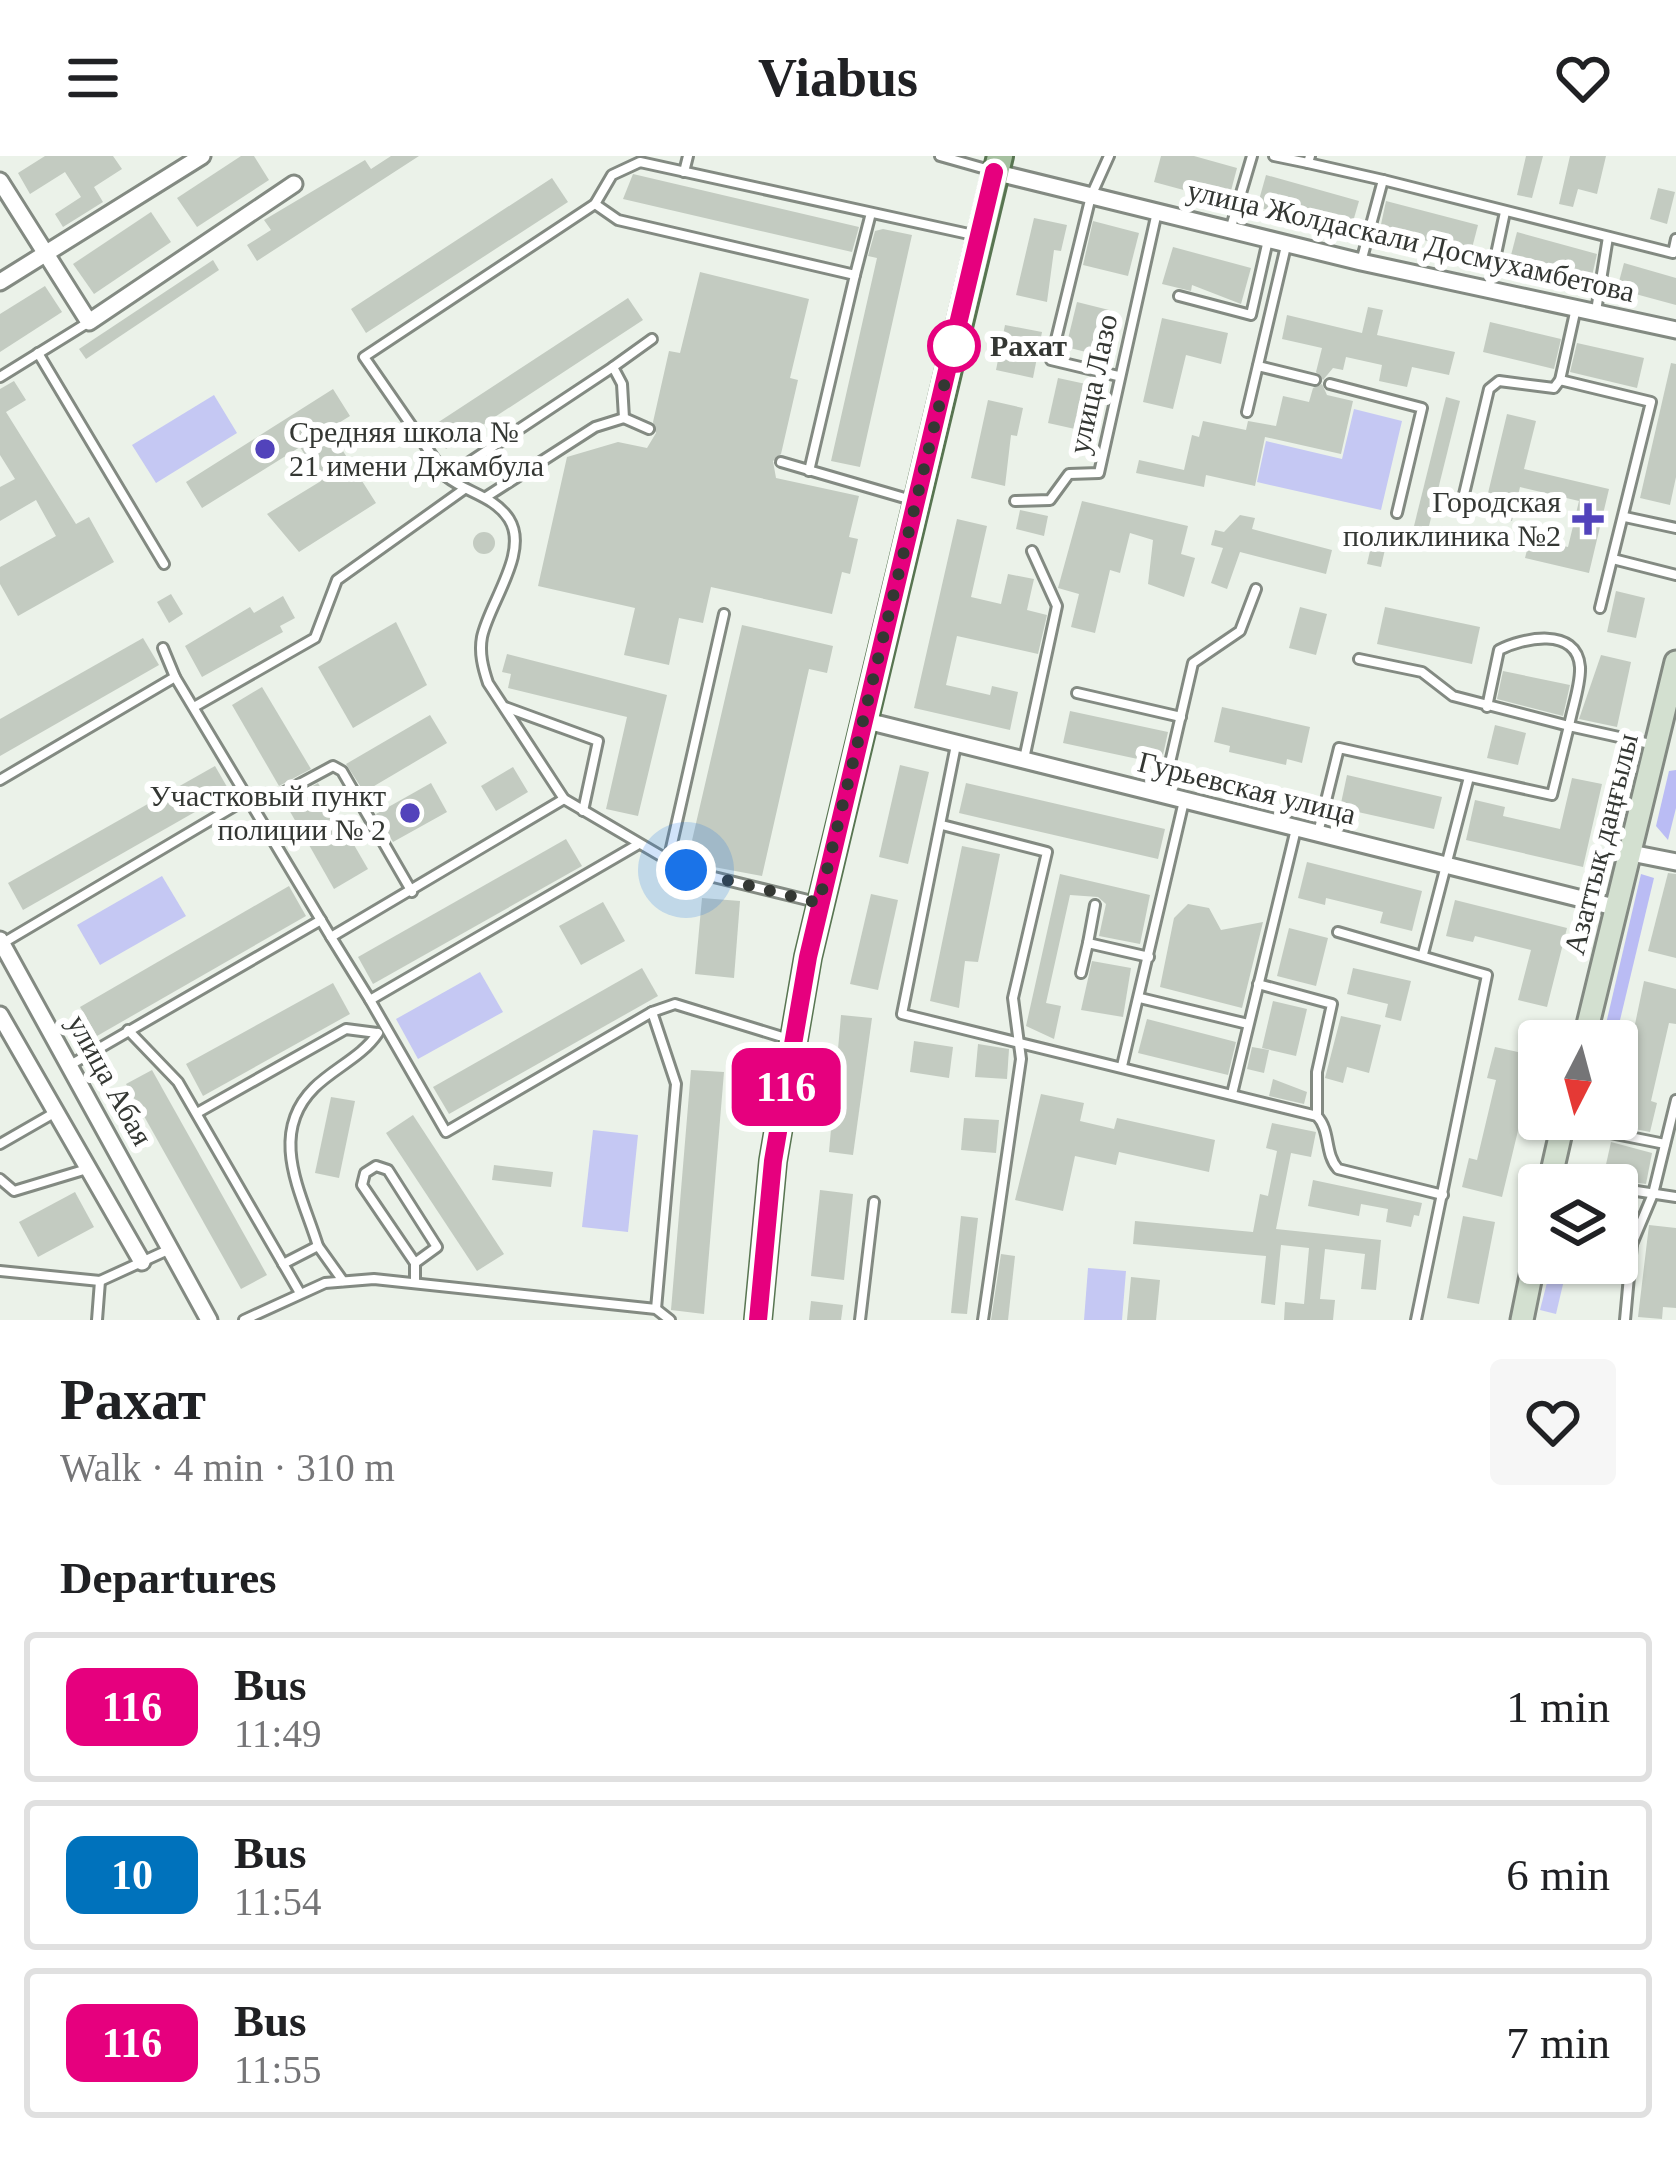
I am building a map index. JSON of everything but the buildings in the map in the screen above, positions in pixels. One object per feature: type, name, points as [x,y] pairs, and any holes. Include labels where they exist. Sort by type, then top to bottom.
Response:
[{"type":"main road","points":[[758,1320],[773,1161],[819,903],[997,164]]},
{"type":"street","points":[[0,282],[202,156]]},
{"type":"street","name":"улица Жолдаскали Досмухамбетова","points":[[997,164],[1090,196],[1231,227],[1286,245],[1676,330]]},
{"type":"street","points":[[0,181],[89,322],[293,184]]},
{"type":"street","name":"Азаттық даңғылы","points":[[1589,1020],[1631,853],[1666,748],[1676,662]]},
{"type":"street","name":"Гурьевская улица","points":[[862,720],[1618,908]]},
{"type":"street","points":[[1631,853],[1676,862]]},
{"type":"street","name":"улица Абая","points":[[1,942],[209,1320]]},
{"type":"street","name":"улица Абая","points":[[0,1016],[142,1262]]},
{"type":"street","points":[[1523,1319],[1530,1284]]},
{"type":"lane","points":[[684,172],[688,156]]},
{"type":"lane","points":[[940,156],[997,164]]},
{"type":"lane","points":[[1109,156],[1090,196],[1051,360],[1118,376]]},
{"type":"lane","points":[[1231,227],[1252,156]]},
{"type":"lane","points":[[1274,156],[1309,159],[1672,253],[1676,239]]},
{"type":"lane","points":[[819,903],[686,870],[564,800],[503,707],[481,662],[482,637],[514,551],[508,518],[486,497],[464,490],[447,477],[364,357],[595,204],[612,176],[640,162],[980,236]]},
{"type":"lane","points":[[1361,262],[1383,180]]},
{"type":"lane","points":[[595,204],[618,220],[855,275]]},
{"type":"lane","name":"улица Лазо","points":[[1015,501],[1050,500],[1069,474],[1099,473],[1157,210]]},
{"type":"lane","points":[[1489,287],[1505,212]]},
{"type":"lane","points":[[808,471],[871,213]]},
{"type":"lane","points":[[1596,311],[1608,237]]},
{"type":"lane","points":[[1180,296],[1251,315],[1268,239]]},
{"type":"lane","points":[[1247,412],[1286,245]]},
{"type":"lane","points":[[1460,511],[1489,389],[1512,381],[1554,388],[1560,380],[1576,306]]},
{"type":"lane","points":[[0,377],[89,322]]},
{"type":"lane","points":[[447,477],[652,339]]},
{"type":"lane","points":[[38,353],[164,564]]},
{"type":"lane","points":[[1258,366],[1315,380]]},
{"type":"lane","points":[[613,367],[622,384],[624,418]]},
{"type":"lane","points":[[1560,380],[1651,402],[1600,608]]},
{"type":"lane","points":[[1330,384],[1422,408],[1397,513]]},
{"type":"lane","points":[[486,497],[595,427],[624,418],[649,429]]},
{"type":"lane","points":[[781,462],[916,502]]},
{"type":"lane","points":[[194,707],[315,638],[338,580],[464,490]]},
{"type":"lane","points":[[1624,517],[1676,528]]},
{"type":"lane","points":[[1024,760],[1052,648],[1057,606],[1032,551]]},
{"type":"lane","points":[[1613,559],[1676,575]]},
{"type":"lane","points":[[1163,794],[1193,663],[1240,632],[1256,589]]},
{"type":"lane","points":[[668,857],[724,614]]},
{"type":"lane","points":[[1318,833],[1339,748],[1552,795],[1580,666],[1572,648],[1550,638],[1523,638],[1499,650],[1487,706]]},
{"type":"lane","points":[[163,648],[175,676],[370,1000],[380,1031],[446,1132],[652,1012],[675,1004],[794,1040]]},
{"type":"lane","points":[[1359,659],[1422,671],[1453,696],[1487,706],[1666,748]]},
{"type":"lane","points":[[0,780],[175,676]]},
{"type":"lane","points":[[1077,693],[1181,717]]},
{"type":"lane","points":[[503,707],[598,741],[583,811]]},
{"type":"lane","points":[[956,743],[902,1014],[1317,1116],[1325,1124],[1330,1160],[1338,1169],[1443,1196]]},
{"type":"lane","points":[[255,808],[334,766],[342,771],[412,892]]},
{"type":"lane","points":[[1423,954],[1469,777]]},
{"type":"lane","points":[[1,942],[248,798]]},
{"type":"lane","points":[[331,937],[564,800]]},
{"type":"lane","points":[[1122,1066],[1184,800]]},
{"type":"lane","points":[[942,825],[1047,852],[1012,998],[1021,1058],[983,1320]]},
{"type":"lane","points":[[1232,1094],[1296,828]]},
{"type":"lane","points":[[370,1000],[637,844]]},
{"type":"lane","points":[[1081,973],[1095,905]]},
{"type":"lane","points":[[70,1065],[321,920]]},
{"type":"lane","points":[[1338,932],[1480,969],[1488,987],[1416,1320]]},
{"type":"lane","points":[[1088,943],[1149,957]]},
{"type":"lane","points":[[1258,983],[1333,1004],[1317,1072],[1317,1116]]},
{"type":"lane","points":[[1140,998],[1249,1024]]},
{"type":"lane","points":[[652,1012],[676,1084],[656,1309]]},
{"type":"lane","points":[[196,1113],[346,1029],[380,1031]]},
{"type":"lane","points":[[128,1030],[178,1082],[300,1293]]},
{"type":"lane","points":[[344,1281],[318,1246],[288,1153],[297,1115],[311,1090],[380,1031]]},
{"type":"lane","points":[[1638,1230],[1653,1194],[1676,1100]]},
{"type":"lane","points":[[0,1144],[54,1113]]},
{"type":"lane","points":[[1638,1138],[1665,1144]]},
{"type":"lane","points":[[415,1282],[416,1263],[362,1185],[364,1172],[376,1166],[388,1170],[437,1247],[416,1263]]},
{"type":"lane","points":[[0,1179],[14,1191],[88,1169]]},
{"type":"lane","points":[[1638,1192],[1676,1197]]},
{"type":"lane","points":[[860,1320],[874,1202]]},
{"type":"lane","points":[[283,1264],[318,1246]]},
{"type":"lane","points":[[0,1271],[100,1281],[171,1248]]},
{"type":"lane","points":[[97,1320],[100,1281]]},
{"type":"lane","points":[[244,1320],[300,1293],[344,1281],[415,1282],[656,1309],[670,1320]]},
{"type":"lane","points":[[1625,1320],[1628,1284]]},
{"type":"shaded area","points":[[214,395],[237,433],[156,483],[132,445]]},
{"type":"shaded area","points":[[1354,409],[1402,421],[1381,510],[1257,482],[1266,441],[1342,459]]},
{"type":"shaded area","points":[[1676,770],[1676,808],[1668,840],[1656,826],[1669,771]]},
{"type":"shaded area","points":[[1641,874],[1654,878],[1620,1020],[1607,1020]]},
{"type":"shaded area","points":[[162,876],[186,916],[100,965],[77,925]]},
{"type":"shaded area","points":[[480,972],[503,1012],[418,1059],[396,1019]]},
{"type":"shaded area","points":[[593,1130],[638,1135],[628,1232],[582,1227]]},
{"type":"shaded area","points":[[1088,1268],[1126,1271],[1122,1320],[1084,1320]]},
{"type":"shaded area","points":[[1547,1284],[1563,1284],[1556,1314],[1540,1310]]},
{"type":"bus line","name":"116","points":[[758,1320],[773,1161],[808,957],[994,172]]},
{"type":"place","name":"Рахат","points":[[954,346]]},
{"type":"place","name":"Средняя школа № 21 имени Джамбула","points":[[265,449]]},
{"type":"place","name":"Городская поликлиника №2","points":[[1588,519]]},
{"type":"place","name":"Участковый пункт полиции № 2","points":[[410,813]]},
{"type":"route","points":[[686,870],[819,903],[958,328],[954,346]]}]
